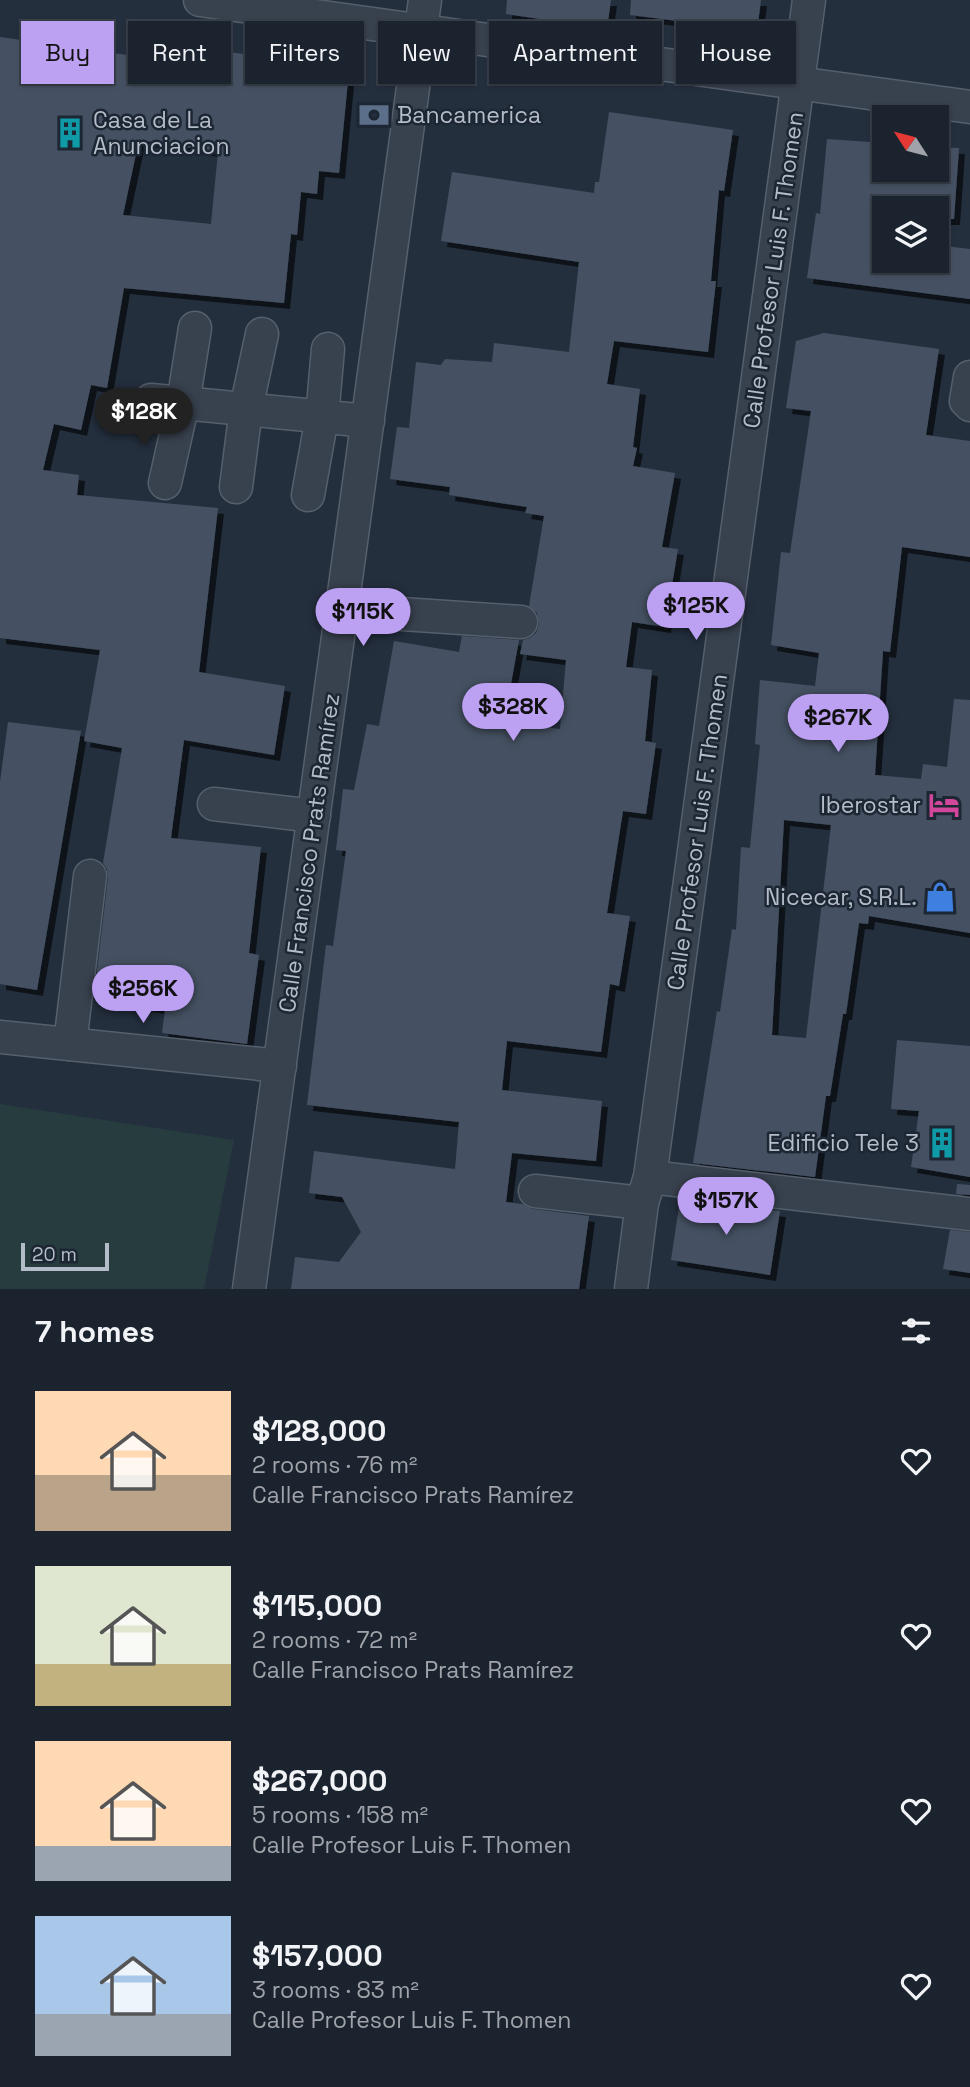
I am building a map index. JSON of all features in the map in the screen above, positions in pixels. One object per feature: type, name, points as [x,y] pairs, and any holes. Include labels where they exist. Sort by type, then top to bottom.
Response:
[{"type":"street","points":[[200,0],[423,15],[798,84],[970,107]]},
{"type":"street","name":"Calle Profesor Luis F. Thomen","points":[[631,1289],[809,0]]},
{"type":"street","name":"Calle Francisco Prats Ramírez","points":[[249,1289],[423,15]]},
{"type":"street","points":[[165,483],[183,403],[195,328]]},
{"type":"street","points":[[236,487],[246,410],[262,334]]},
{"type":"street","points":[[308,495],[322,417],[328,349]]},
{"type":"street","points":[[970,377],[966,401],[970,405]]},
{"type":"street","points":[[151,400],[368,421]]},
{"type":"street","points":[[342,610],[521,622]]},
{"type":"street","points":[[214,804],[314,816]]},
{"type":"street","points":[[70,1044],[90,876]]},
{"type":"street","points":[[0,1037],[280,1066]]},
{"type":"street","points":[[535,1191],[646,1190],[970,1213]]},
{"type":"green space","points":[[0,1104],[234,1140],[204,1289],[0,1289]]},
{"type":"building","points":[[507,0],[611,0],[608,21],[553,21],[506,14]]},
{"type":"building","points":[[631,0],[761,0],[758,21],[678,21],[630,15]]},
{"type":"building","points":[[0,37],[21,40],[21,84],[114,84],[114,53],[128,55],[128,84],[231,84],[231,52],[245,54],[245,84],[348,84],[339,173],[319,171],[317,194],[301,192],[297,235],[291,234],[284,303],[124,288],[107,388],[91,385],[81,430],[54,424],[43,470],[79,475],[77,495],[218,508],[199,672],[285,686],[274,755],[184,740],[171,838],[261,847],[249,953],[259,955],[247,1044],[162,1033],[165,1009],[94,997],[108,878],[103,863],[122,748],[84,741],[100,650],[0,638]],"holes":[[[139,140],[218,152],[211,224],[123,215]]]},
{"type":"building","points":[[609,112],[733,130],[724,191],[719,190],[711,281],[716,281],[708,352],[614,341],[607,384],[640,389],[633,447],[637,448],[633,466],[675,473],[662,547],[678,549],[665,627],[632,622],[626,667],[652,670],[645,741],[656,743],[646,814],[623,811],[607,913],[630,916],[619,986],[610,984],[601,1052],[507,1041],[502,1090],[602,1101],[596,1161],[512,1153],[506,1202],[533,1209],[589,1216],[579,1289],[291,1289],[295,1257],[339,1262],[361,1232],[342,1197],[309,1193],[314,1151],[455,1169],[459,1122],[307,1105],[326,945],[333,946],[346,851],[336,850],[343,789],[354,790],[367,724],[379,726],[394,641],[459,652],[462,636],[519,640],[504,722],[560,729],[566,660],[520,654],[523,640],[536,633],[539,624],[537,613],[529,606],[544,516],[525,513],[527,507],[449,495],[450,487],[390,479],[397,427],[409,428],[416,362],[441,365],[445,359],[492,362],[494,343],[569,352],[579,262],[441,241],[452,172],[594,193],[595,182],[599,182]]},
{"type":"building","points":[[827,139],[872,142],[872,182],[949,182],[949,148],[959,148],[954,219],[949,219],[949,196],[872,196],[872,273],[949,273],[949,247],[970,249],[970,299],[807,278],[816,213],[820,214]]},
{"type":"building","points":[[824,333],[939,349],[926,435],[970,441],[970,557],[902,547],[890,652],[883,651],[875,775],[921,779],[923,764],[947,767],[954,699],[970,700],[970,933],[869,916],[868,924],[859,923],[846,1014],[843,1014],[830,1096],[826,1096],[815,1177],[693,1163],[732,929],[736,930],[741,847],[750,848],[760,745],[755,744],[760,680],[815,686],[819,653],[771,645],[781,552],[790,553],[811,411],[786,408],[796,341]],"holes":[[[784,820],[831,825],[806,1038],[772,1035]]]},
{"type":"building","points":[[8,722],[81,731],[37,990],[0,984],[0,782]]},
{"type":"building","points":[[897,1040],[970,1046],[970,1177],[911,1167],[919,1111],[891,1109]]},
{"type":"building","points":[[957,1184],[970,1185],[970,1195],[956,1194]]},
{"type":"building","points":[[680,1200],[780,1211],[770,1275],[671,1260]]},
{"type":"building","points":[[950,1230],[970,1232],[970,1273],[943,1269]]},
{"type":"place","name":"Bancamerica","points":[[374,115]]},
{"type":"place","name":"Casa de La Anunciacion","points":[[70,133]]},
{"type":"place","name":"Iberostar","points":[[944,805]]},
{"type":"place","name":"Nicecar, S.R.L.","points":[[940,897]]},
{"type":"place","name":"Edificio Tele 3","points":[[942,1143]]}]
